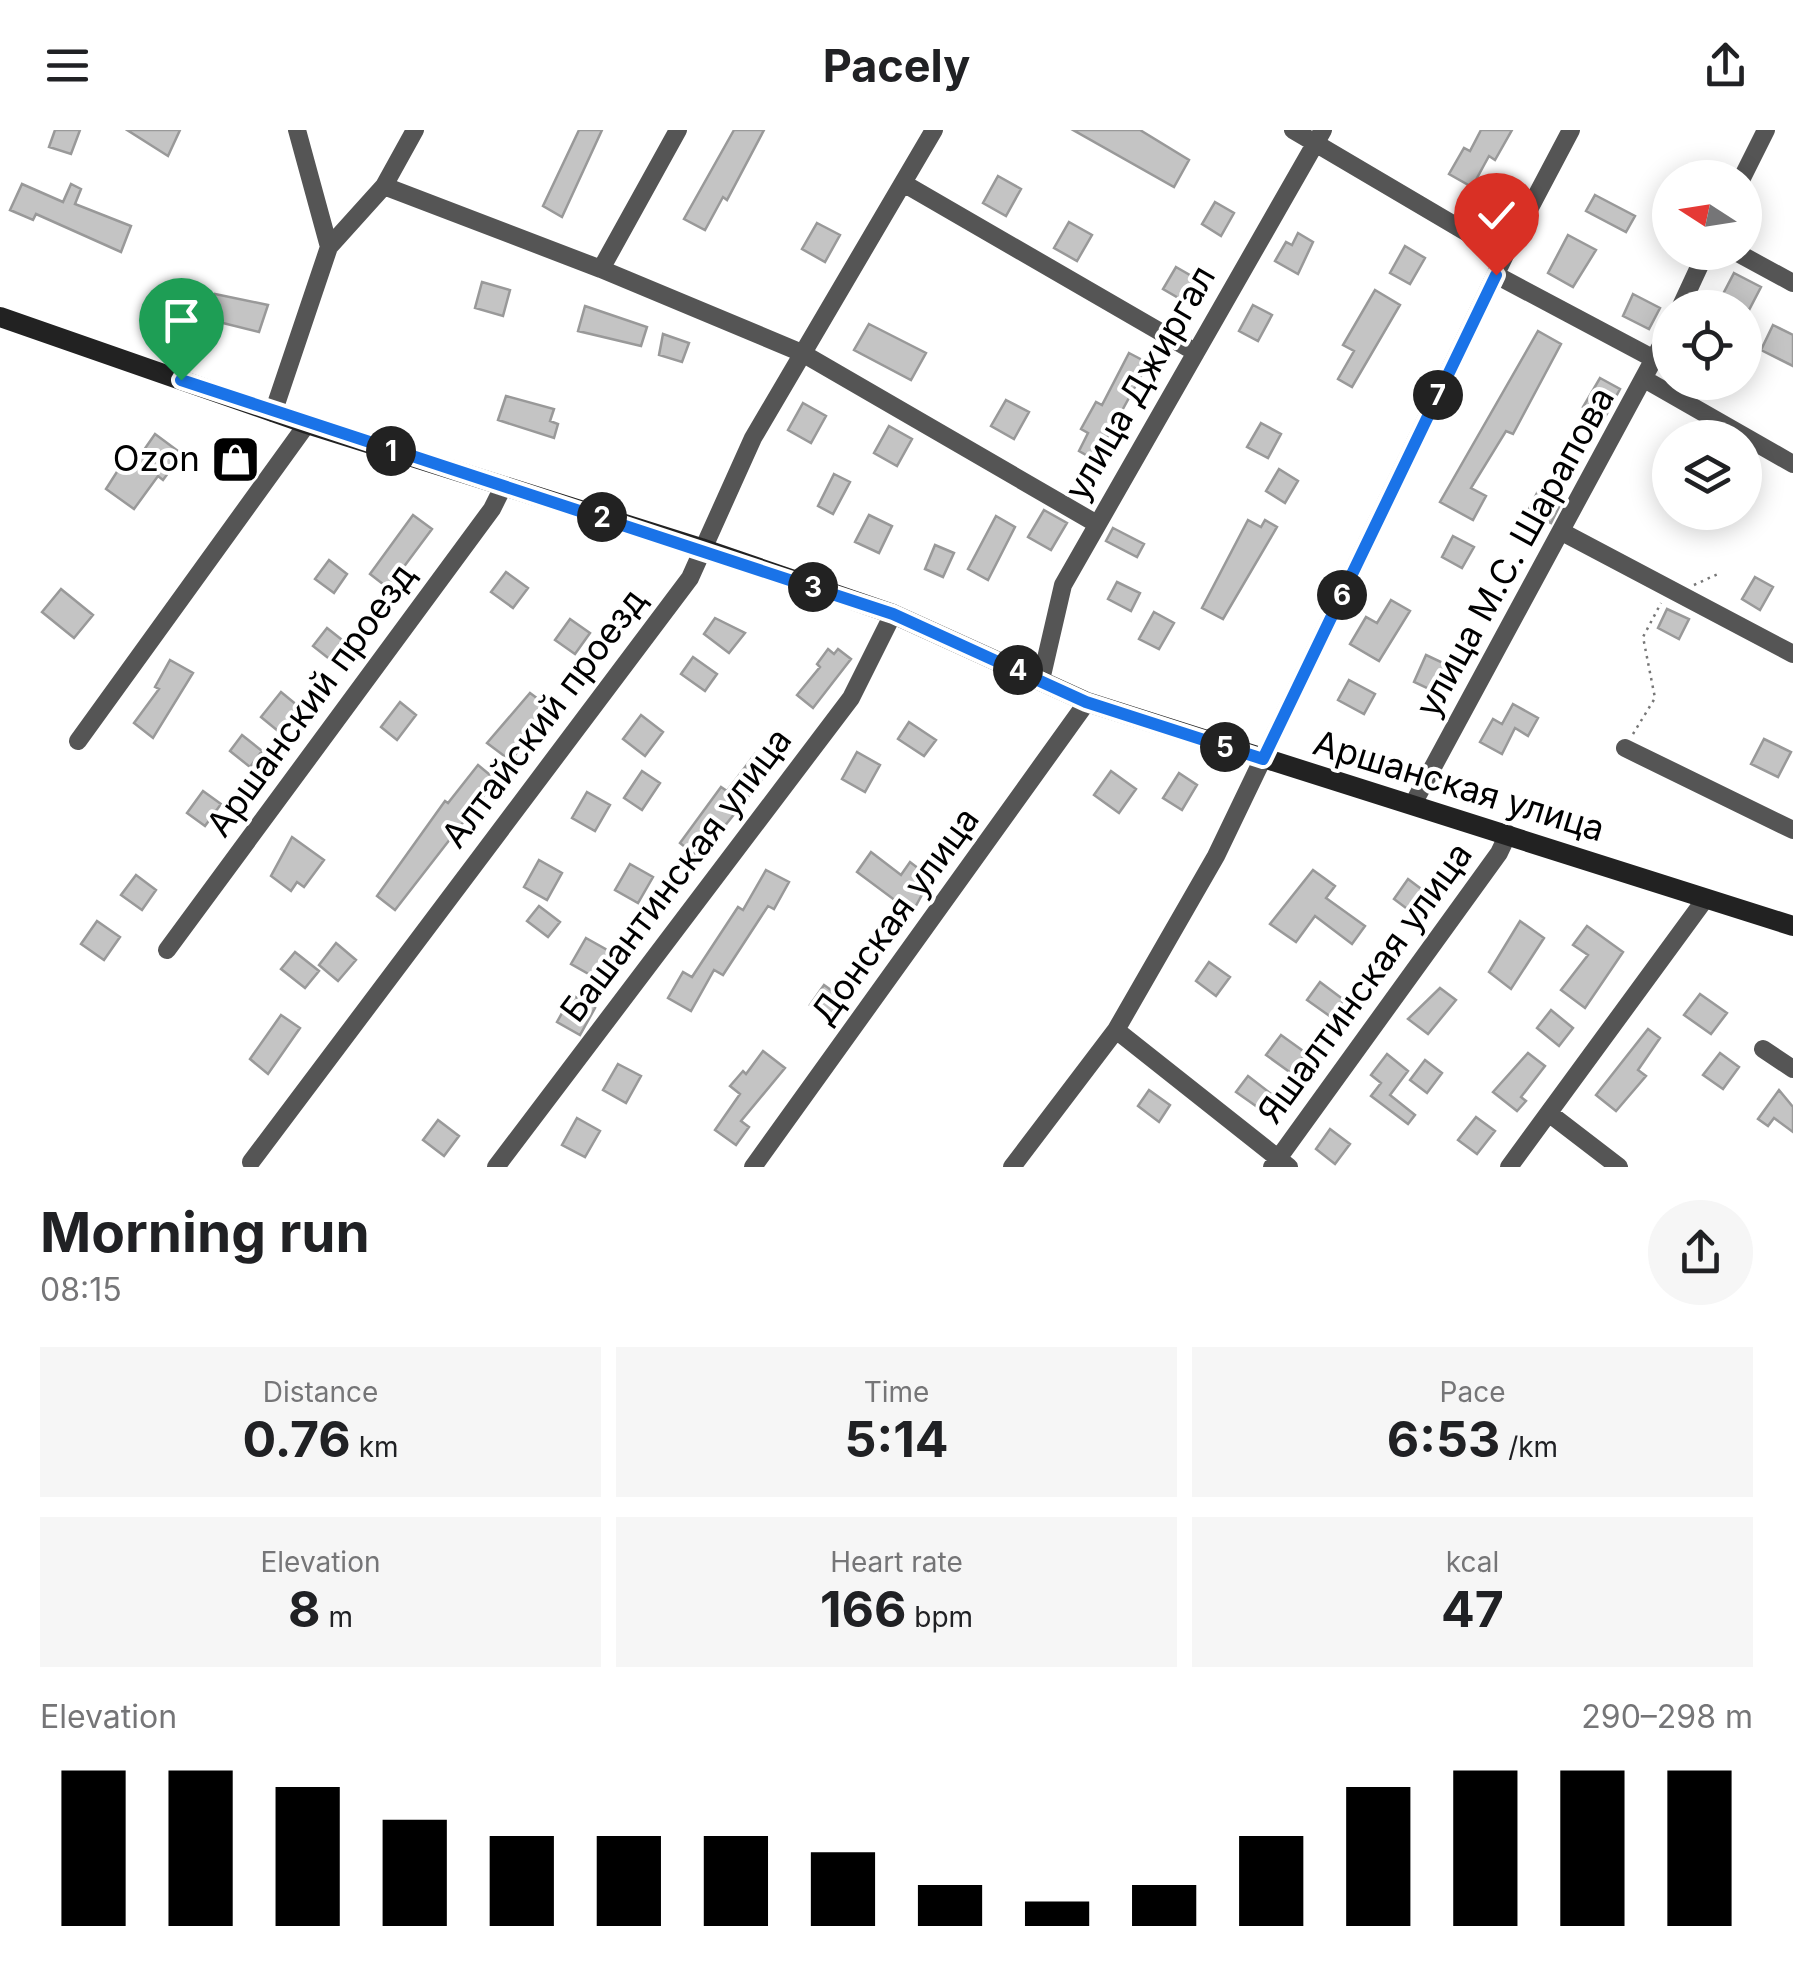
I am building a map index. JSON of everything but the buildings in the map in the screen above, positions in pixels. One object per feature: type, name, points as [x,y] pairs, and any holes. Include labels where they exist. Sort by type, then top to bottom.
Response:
[{"type":"street","points":[[296,130],[329,247]]},
{"type":"street","points":[[273,412],[329,247],[384,186],[415,130]]},
{"type":"street","points":[[600,268],[678,130]]},
{"type":"street","name":"Алтайский проезд","points":[[251,1162],[690,578],[700,548],[753,438],[934,130]]},
{"type":"street","points":[[1293,130],[1319,136],[1505,254]]},
{"type":"street","points":[[1012,1167],[1116,1030],[1216,856],[1505,254],[1571,130]]},
{"type":"street","points":[[1751,160],[1766,130]]},
{"type":"street","name":"улица Джиргал","points":[[1041,680],[1063,585],[1319,136]]},
{"type":"street","points":[[903,183],[1195,352]]},
{"type":"street","points":[[384,186],[600,268],[802,353],[1097,524]]},
{"type":"street","points":[[1762,266],[1793,283]]},
{"type":"street","points":[[1496,275],[1652,358]]},
{"type":"street","name":"Аршанская улица","points":[[0,317],[308,424],[700,548],[893,614],[1086,702],[1793,926]]},
{"type":"street","name":"улица М.С. Шарапова","points":[[1413,804],[1652,368]]},
{"type":"street","points":[[1646,380],[1793,464]]},
{"type":"street","points":[[78,742],[308,424]]},
{"type":"street","name":"Аршанский проезд","points":[[168,950],[492,509],[503,486]]},
{"type":"street","points":[[1564,532],[1793,654]]},
{"type":"street","name":"Башантинская улица","points":[[496,1167],[851,698],[893,614]]},
{"type":"street","name":"Донская улица","points":[[753,1167],[1086,702]]},
{"type":"street","points":[[1625,748],[1793,830]]},
{"type":"street","name":"Яшалтинская улица","points":[[1280,1164],[1499,854],[1508,834]]},
{"type":"street","points":[[1509,1167],[1706,898]]},
{"type":"street","points":[[1116,1030],[1280,1164]]},
{"type":"street","points":[[1763,1049],[1793,1069]]},
{"type":"street","points":[[1550,1114],[1619,1167]]},
{"type":"path","points":[[1625,748],[1655,698],[1644,637],[1663,600],[1720,572]]},
{"type":"place","name":"Ozon","points":[[235,459]]},
{"type":"route","points":[[181,380],[893,614],[1086,702],[1263,759],[1496,275]]}]
